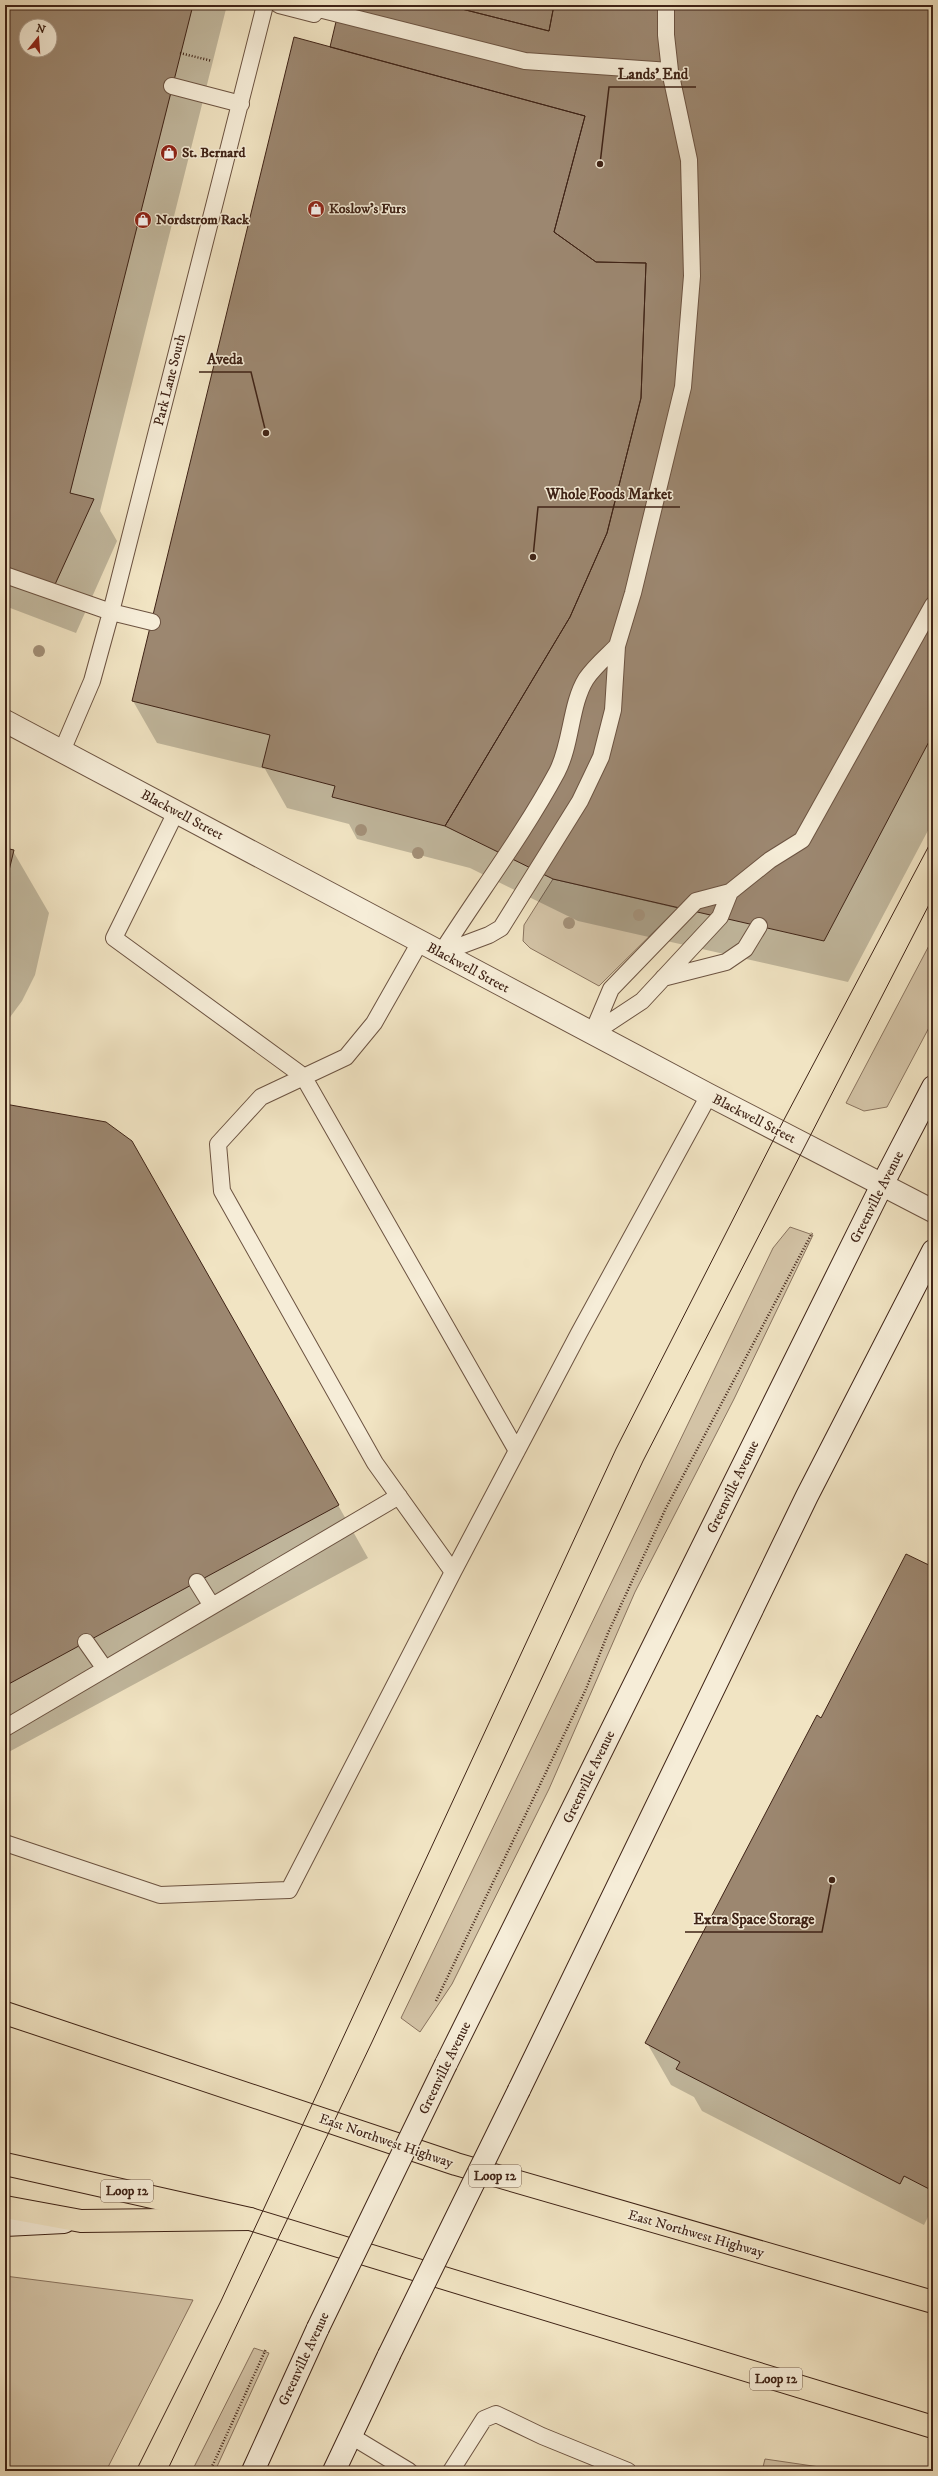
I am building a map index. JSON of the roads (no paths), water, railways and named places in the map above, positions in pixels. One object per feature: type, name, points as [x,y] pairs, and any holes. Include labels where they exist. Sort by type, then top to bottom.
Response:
[{"type":"main road","name":"Blackwell Street","points":[[5,721],[592,1034],[933,1211]]},
{"type":"main road","name":"Greenville Avenue","points":[[253,2471],[318,2328],[446,2064],[882,1185],[933,1088]]},
{"type":"main road","points":[[334,2471],[807,1496],[933,1251]]},
{"type":"main road","points":[[5,1998],[63,2031]]},
{"type":"main road","name":"East Northwest Highway","points":[[5,2013],[63,2031],[456,2164],[933,2302]]},
{"type":"main road","name":"Loop 12","points":[[5,2164],[250,2219],[933,2427]]},
{"type":"main road","points":[[5,2207],[81,2221]]},
{"type":"main road","points":[[5,2225],[81,2221],[250,2219]]},
{"type":"lane","name":"Park Lane South","points":[[62,752],[92,681],[111,612],[265,5]]},
{"type":"lane","points":[[279,5],[338,17],[525,61],[670,71]]},
{"type":"lane","points":[[303,5],[338,17]]},
{"type":"lane","points":[[441,953],[489,935],[501,928],[580,802],[601,756],[613,710],[617,646],[633,593],[683,387],[692,276],[689,160],[670,71],[666,35],[666,5]]},
{"type":"lane","points":[[172,86],[241,104]]},
{"type":"lane","points":[[5,576],[111,612],[152,622]]},
{"type":"lane","points":[[592,1034],[611,989],[696,901],[730,892],[770,860],[802,840],[933,605]]},
{"type":"lane","points":[[441,953],[505,857],[557,771],[567,748],[580,696],[586,679],[617,646]]},
{"type":"lane","points":[[176,812],[114,938],[303,1076],[518,1451]]},
{"type":"lane","points":[[592,1034],[642,1002],[662,978],[720,917],[730,892]]},
{"type":"lane","points":[[662,978],[726,962],[745,949],[759,926]]},
{"type":"lane","points":[[420,942],[374,1023],[346,1057],[261,1097],[218,1144],[222,1191],[375,1462],[453,1572]]},
{"type":"lane","points":[[5,1843],[160,1895],[289,1890],[453,1572],[709,1095]]},
{"type":"lane","points":[[5,1728],[399,1496]]},
{"type":"lane","points":[[198,1582],[212,1606]]},
{"type":"lane","points":[[86,1642],[105,1669]]},
{"type":"lane","points":[[451,2471],[484,2419],[496,2414],[542,2436],[628,2471]]},
{"type":"lane","points":[[351,2436],[410,2471]]},
{"type":"tram line","points":[[136,2471],[221,2301],[616,1449],[778,1131],[933,838]]},
{"type":"tram line","points":[[167,2471],[372,2042],[643,1461],[933,897]]},
{"type":"place","name":"St. Bernard","points":[[169,153]]},
{"type":"place","name":"Lands' End","points":[[600,164]]},
{"type":"place","name":"Koslow's Furs","points":[[316,209]]},
{"type":"place","name":"Nordstrom Rack","points":[[143,220]]},
{"type":"place","name":"Aveda","points":[[266,433]]},
{"type":"place","name":"Whole Foods Market","points":[[533,557]]},
{"type":"place","name":"Extra Space Storage","points":[[832,1880]]}]
